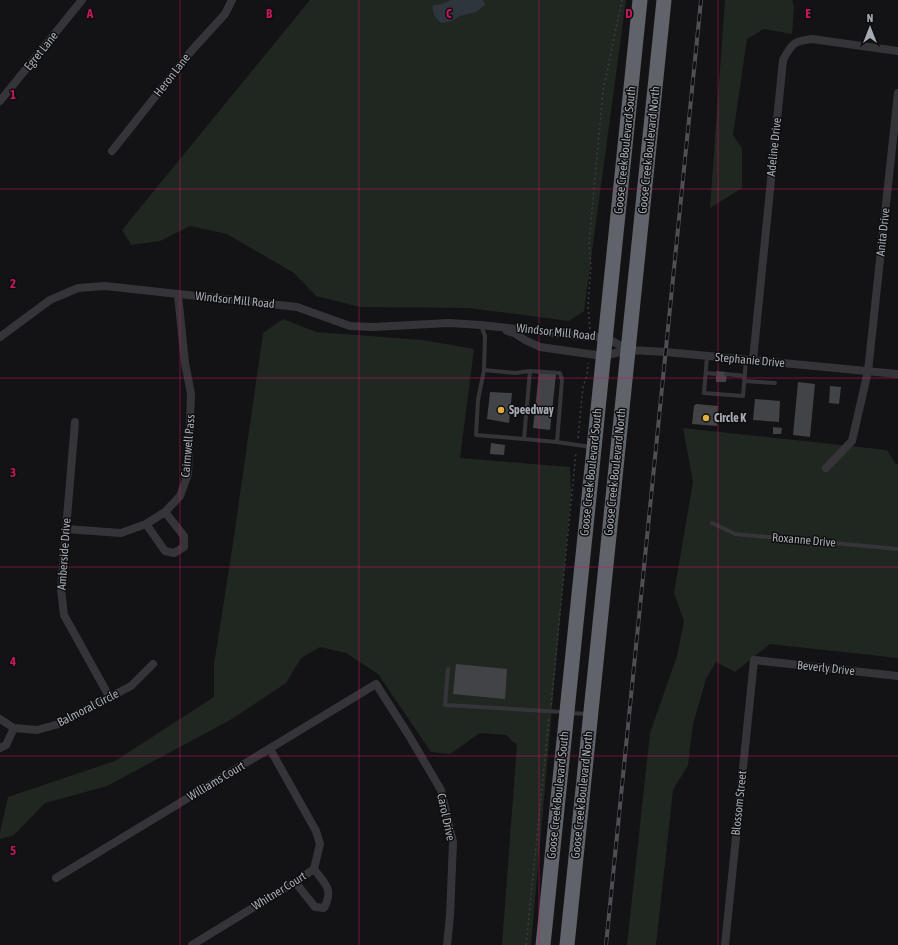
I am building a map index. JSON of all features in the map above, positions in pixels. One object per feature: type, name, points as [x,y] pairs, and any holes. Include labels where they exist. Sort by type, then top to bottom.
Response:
[{"type":"highway","name":"Goose Creek Boulevard South","points":[[543,945],[593,447],[596,355],[605,337],[640,0]]},
{"type":"highway","name":"Goose Creek Boulevard North","points":[[567,945],[664,0]]},
{"type":"street","name":"Egret Lane","points":[[0,101],[82,0]]},
{"type":"street","name":"Heron Lane","points":[[112,151],[193,49],[225,14],[232,0]]},
{"type":"street","name":"Adeline Drive","points":[[749,359],[783,60],[789,48],[799,41],[812,39],[898,51]]},
{"type":"street","name":"Anita Drive","points":[[868,371],[898,93]]},
{"type":"street","name":"Windsor Mill Road","points":[[0,336],[50,300],[78,288],[105,286],[297,307],[350,326],[373,327],[481,324],[590,337],[605,337],[628,350]]},
{"type":"street","name":"Cairnwell Pass","points":[[66,529],[120,533],[146,524],[166,512],[180,496],[188,474],[191,394],[185,363],[178,295]]},
{"type":"street","name":"Windsor Mill Road","points":[[481,324],[514,333],[525,340],[540,346],[596,355]]},
{"type":"street","name":"Stephanie Drive","points":[[596,355],[628,350],[749,359],[898,374]]},
{"type":"street","points":[[826,468],[852,441],[868,371]]},
{"type":"street","name":"Amberside Drive","points":[[75,422],[61,589],[64,615],[110,698]]},
{"type":"street","points":[[146,524],[166,551],[174,553],[184,547],[184,536],[166,512]]},
{"type":"street","name":"Beverly Drive","points":[[754,660],[898,676]]},
{"type":"street","name":"Blossom Street","points":[[725,945],[754,660]]},
{"type":"street","name":"Balmoral Circle","points":[[0,719],[14,728],[37,730],[58,724],[131,686],[153,664]]},
{"type":"street","name":"Williams Court","points":[[56,878],[376,684]]},
{"type":"street","name":"Carol Drive","points":[[376,684],[441,790],[452,842],[450,916],[447,945]]},
{"type":"street","points":[[0,748],[6,745],[14,728]]},
{"type":"street","name":"Whitner Court","points":[[192,945],[314,869],[320,844],[316,831],[270,749]]},
{"type":"street","points":[[295,882],[315,907],[324,908],[328,900],[328,889],[314,869]]},
{"type":"lane","points":[[481,324],[485,336],[484,370],[478,400],[476,435],[557,442],[593,447]]},
{"type":"lane","points":[[707,356],[704,393],[743,396],[744,376],[749,359]]},
{"type":"lane","points":[[484,370],[515,373],[530,371],[560,372],[562,380],[557,442]]},
{"type":"lane","points":[[524,439],[530,371]]},
{"type":"lane","points":[[706,373],[716,374]]},
{"type":"lane","points":[[726,374],[744,376]]},
{"type":"lane","points":[[744,381],[775,383]]},
{"type":"lane","name":"Roxanne Drive","points":[[712,523],[735,534],[898,549]]},
{"type":"lane","points":[[448,669],[445,705],[566,712],[590,715]]},
{"type":"path","points":[[590,337],[588,305],[591,266],[589,243],[601,106],[622,0]]},
{"type":"path","points":[[526,945],[583,387],[596,355]]},
{"type":"shaded area","points":[[310,0],[626,0],[584,311],[569,321],[469,308],[360,307],[316,296],[294,273],[227,234],[190,226],[160,241],[131,245],[122,230]]},
{"type":"shaded area","points":[[451,0],[483,0],[485,5],[476,12],[460,16],[452,21],[441,23],[433,13],[433,5],[442,4]]},
{"type":"shaded area","points":[[725,0],[792,0],[794,6],[792,34],[764,29],[747,39],[733,135],[742,148],[742,188],[710,208]]},
{"type":"shaded area","points":[[283,319],[316,332],[423,340],[474,349],[460,458],[570,467],[571,494],[531,945],[502,945],[517,745],[506,735],[480,733],[450,754],[431,752],[378,674],[346,653],[320,647],[301,658],[286,683],[232,719],[107,786],[45,803],[14,835],[0,839],[0,832],[8,797],[115,761],[214,697],[214,664],[263,333]]},
{"type":"shaded area","points":[[683,428],[887,450],[896,464],[898,464],[898,658],[770,644],[735,672],[716,662],[706,679],[693,724],[688,765],[673,790],[656,945],[627,945],[650,733],[677,656],[684,621],[674,593],[693,482]]},
{"type":"building","points":[[716,371],[727,372],[726,382],[716,382]]},
{"type":"building","points":[[539,372],[556,374],[550,430],[533,428]]},
{"type":"building","points":[[798,382],[815,384],[810,437],[793,435]]},
{"type":"building","points":[[830,386],[841,387],[839,404],[829,403]]},
{"type":"building","points":[[490,392],[512,393],[509,423],[487,419]]},
{"type":"building","points":[[755,399],[780,401],[779,422],[753,420]]},
{"type":"building","points":[[696,404],[718,406],[717,426],[692,424],[694,406]]},
{"type":"building","points":[[773,427],[782,428],[781,434],[773,434]]},
{"type":"building","points":[[491,443],[505,445],[504,455],[490,454]]},
{"type":"building","points":[[456,664],[507,669],[505,699],[453,694]]},
{"type":"railway","points":[[606,945],[701,0]]},
{"type":"place","name":"Speedway","points":[[501,410]]},
{"type":"place","name":"Circle K","points":[[706,418]]}]
